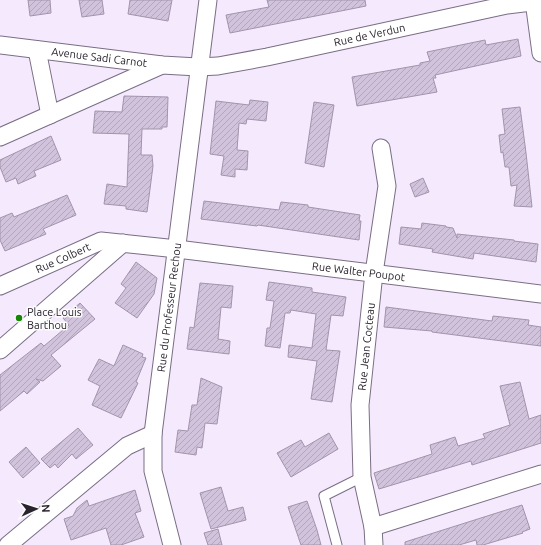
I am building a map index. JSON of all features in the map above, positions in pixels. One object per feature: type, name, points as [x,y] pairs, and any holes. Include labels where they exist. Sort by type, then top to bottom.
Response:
[{"type":"street","name":"Rue du Professeur Rechou","points":[[172,545],[153,471],[153,434],[177,249],[198,67],[208,0]]},
{"type":"street","name":"Rue de Verdun","points":[[198,67],[218,66],[267,57],[470,13],[538,1]]},
{"type":"street","points":[[538,1],[541,53]]},
{"type":"street","name":"Avenue Sadi Carnot","points":[[0,45],[162,65],[198,67]]},
{"type":"street","points":[[37,50],[50,115]]},
{"type":"street","points":[[0,137],[162,65]]},
{"type":"street","name":"Rue Jean Cocteau","points":[[374,545],[373,527],[362,477],[360,405],[374,273],[387,186],[381,148]]},
{"type":"street","name":"Rue Colbert","points":[[0,286],[101,241],[177,249]]},
{"type":"street","points":[[0,350],[123,243]]},
{"type":"street","name":"Rue Walter Poupot","points":[[177,249],[541,294]]},
{"type":"street","points":[[8,545],[126,446],[153,434]]},
{"type":"street","points":[[373,527],[541,474]]},
{"type":"lane","points":[[336,545],[324,496],[362,477]]},
{"type":"building","points":[[28,0],[50,0],[51,13],[30,16]]},
{"type":"building","points":[[79,0],[102,0],[104,14],[82,17]]},
{"type":"building","points":[[130,0],[172,0],[168,21],[128,14]]},
{"type":"building","points":[[267,0],[365,0],[366,6],[230,33],[226,15],[269,7]]},
{"type":"building","points":[[518,39],[521,56],[435,75],[436,78],[433,78],[437,92],[357,106],[352,77],[420,65],[420,63],[430,61],[427,52],[485,40],[486,45]]},
{"type":"building","points":[[124,96],[168,97],[167,127],[162,127],[162,129],[142,129],[141,155],[152,155],[153,166],[147,212],[126,209],[126,206],[104,204],[107,184],[127,187],[129,134],[93,133],[95,111],[122,112]]},
{"type":"building","points":[[250,100],[268,102],[266,121],[247,119],[246,124],[239,123],[237,150],[248,151],[247,170],[235,169],[235,177],[221,175],[224,156],[210,154],[216,101],[249,105]]},
{"type":"building","points":[[314,102],[334,105],[324,167],[305,163]]},
{"type":"building","points":[[520,107],[532,207],[514,206],[517,185],[511,186],[509,167],[505,167],[503,152],[501,153],[499,135],[505,134],[502,109]]},
{"type":"building","points":[[51,136],[61,160],[34,171],[36,176],[18,184],[16,178],[6,182],[0,167],[0,160]]},
{"type":"building","points":[[423,178],[429,192],[415,197],[410,184]]},
{"type":"building","points":[[67,195],[76,215],[43,229],[46,234],[5,251],[0,240],[0,218],[12,213],[14,217]]},
{"type":"building","points":[[204,201],[279,210],[281,202],[308,205],[308,207],[360,215],[359,221],[361,221],[359,240],[258,225],[201,219]]},
{"type":"building","points":[[422,223],[453,228],[457,238],[457,234],[538,244],[536,262],[474,253],[473,259],[432,252],[433,249],[399,244],[401,227],[421,229]]},
{"type":"building","points":[[136,262],[157,278],[154,294],[137,318],[115,303],[126,288],[121,284]]},
{"type":"building","points":[[269,282],[312,288],[312,292],[346,297],[343,316],[331,315],[326,350],[340,351],[332,402],[311,399],[317,361],[288,357],[289,345],[312,348],[316,314],[291,310],[290,313],[285,313],[280,348],[265,346],[267,328],[270,328],[274,301],[266,300]]},
{"type":"building","points":[[200,283],[233,286],[231,308],[221,307],[218,339],[230,341],[229,354],[187,349],[190,327],[194,328]]},
{"type":"building","points":[[80,303],[95,319],[51,355],[61,366],[43,381],[36,379],[40,382],[27,394],[24,391],[0,411],[0,375],[41,343],[44,346],[69,325],[63,318]]},
{"type":"building","points":[[386,307],[492,321],[493,316],[529,320],[528,325],[541,327],[541,346],[432,331],[384,327]]},
{"type":"building","points":[[123,345],[143,354],[142,357],[146,358],[136,382],[138,383],[121,418],[92,405],[100,386],[88,380],[99,359],[114,366]]},
{"type":"building","points":[[201,378],[222,387],[217,424],[205,423],[202,448],[197,447],[196,455],[175,452],[178,430],[188,431],[192,405],[197,405]]},
{"type":"building","points":[[520,382],[529,419],[541,415],[541,443],[472,465],[471,461],[379,489],[374,473],[432,454],[430,445],[455,437],[458,446],[485,438],[483,434],[510,425],[500,386]]},
{"type":"building","points":[[78,428],[93,445],[76,459],[72,454],[58,468],[55,464],[50,468],[41,459]]},
{"type":"building","points":[[329,433],[338,449],[291,477],[277,453],[301,440],[305,447]]},
{"type":"building","points":[[26,447],[40,463],[23,478],[9,462]]},
{"type":"building","points":[[221,487],[228,511],[243,507],[246,520],[211,529],[200,493]]},
{"type":"building","points":[[135,490],[141,511],[135,513],[144,537],[121,545],[111,545],[106,528],[71,540],[64,519],[73,516],[77,508],[87,500],[89,506]]},
{"type":"building","points":[[307,501],[321,545],[301,545],[288,507]]},
{"type":"building","points":[[522,505],[530,529],[522,532],[523,533],[483,545],[477,545],[476,540],[459,545],[405,545],[405,542]]},
{"type":"building","points":[[218,529],[222,545],[208,545],[204,533]]},
{"type":"place","name":"Place Louis Barthou","points":[[19,318]]}]
